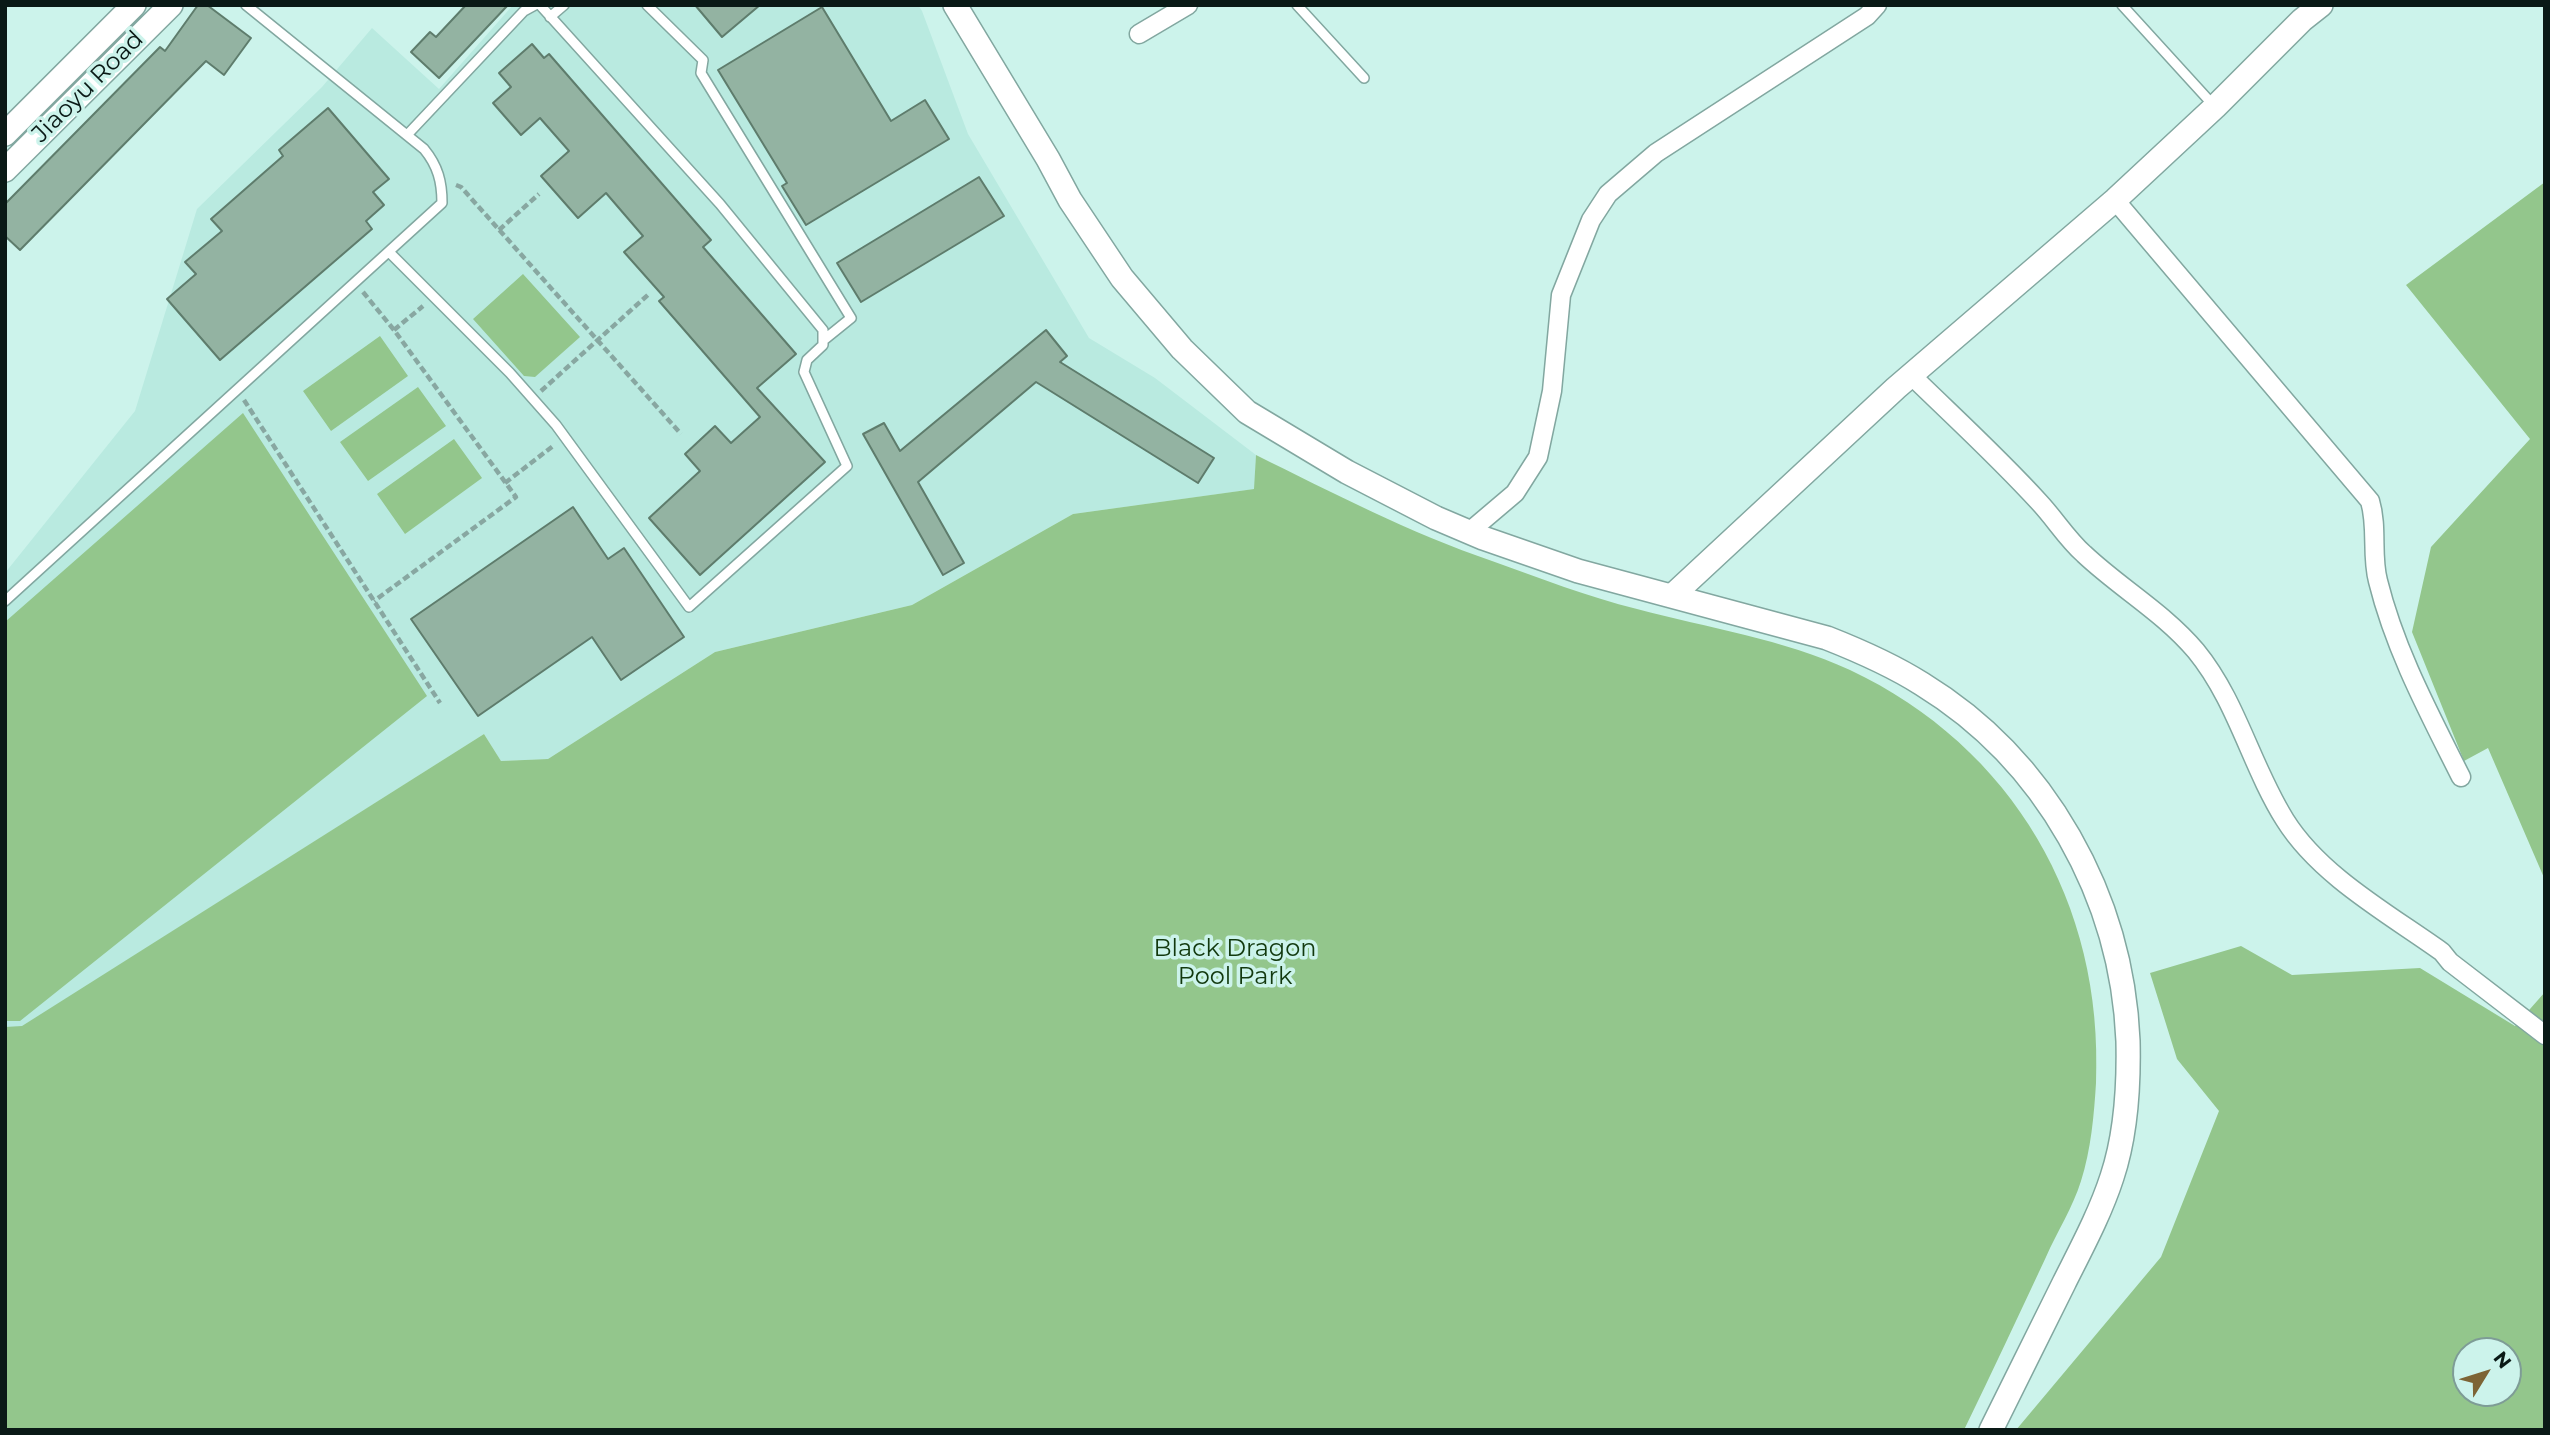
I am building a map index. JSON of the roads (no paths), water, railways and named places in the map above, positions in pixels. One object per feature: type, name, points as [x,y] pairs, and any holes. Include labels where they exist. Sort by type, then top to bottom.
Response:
[{"type":"street","name":"Jiaoyu Road","points":[[5,134],[134,5]]},
{"type":"street","name":"Jiaoyu Road","points":[[5,170],[171,5]]},
{"type":"street","points":[[955,5],[1095,240],[1137,297],[1182,349],[1247,412],[1347,472],[1469,532],[1530,556],[1838,642],[1892,666],[1952,704],[1999,745],[2041,792],[2076,849],[2103,911],[2122,981],[2127,1021],[2127,1086],[2121,1139],[2113,1177],[2086,1240],[1991,1430]]},
{"type":"street","points":[[1139,34],[1188,5]]},
{"type":"street","points":[[1469,532],[1515,493],[1538,457],[1552,391],[1561,295],[1591,220],[1608,194],[1656,153],[1867,16],[1877,5]]},
{"type":"street","points":[[1672,596],[1911,375],[2115,200],[2215,107],[2302,20],[2322,5]]},
{"type":"street","points":[[2115,200],[2370,501],[2375,519],[2377,578],[2407,668],[2461,777]]},
{"type":"street","points":[[1911,375],[2040,503],[2082,553],[2158,613],[2196,650],[2224,694],[2284,819],[2327,869],[2442,952],[2450,962],[2545,1035]]},
{"type":"lane","points":[[5,601],[442,204],[440,176],[431,157],[246,5]]},
{"type":"lane","points":[[407,135],[524,11],[535,5]]},
{"type":"lane","points":[[540,5],[720,204],[823,330],[825,339]]},
{"type":"lane","points":[[550,16],[564,5]]},
{"type":"lane","points":[[389,252],[533,398],[565,437],[689,607],[847,466],[804,372],[807,360],[825,339],[851,318],[701,74],[703,60],[647,5]]},
{"type":"lane","points":[[1297,5],[1364,78]]},
{"type":"lane","points":[[2122,5],[2215,107]]},
{"type":"park label","name":"Black Dragon Pool Park","points":[[1235,963]]}]
